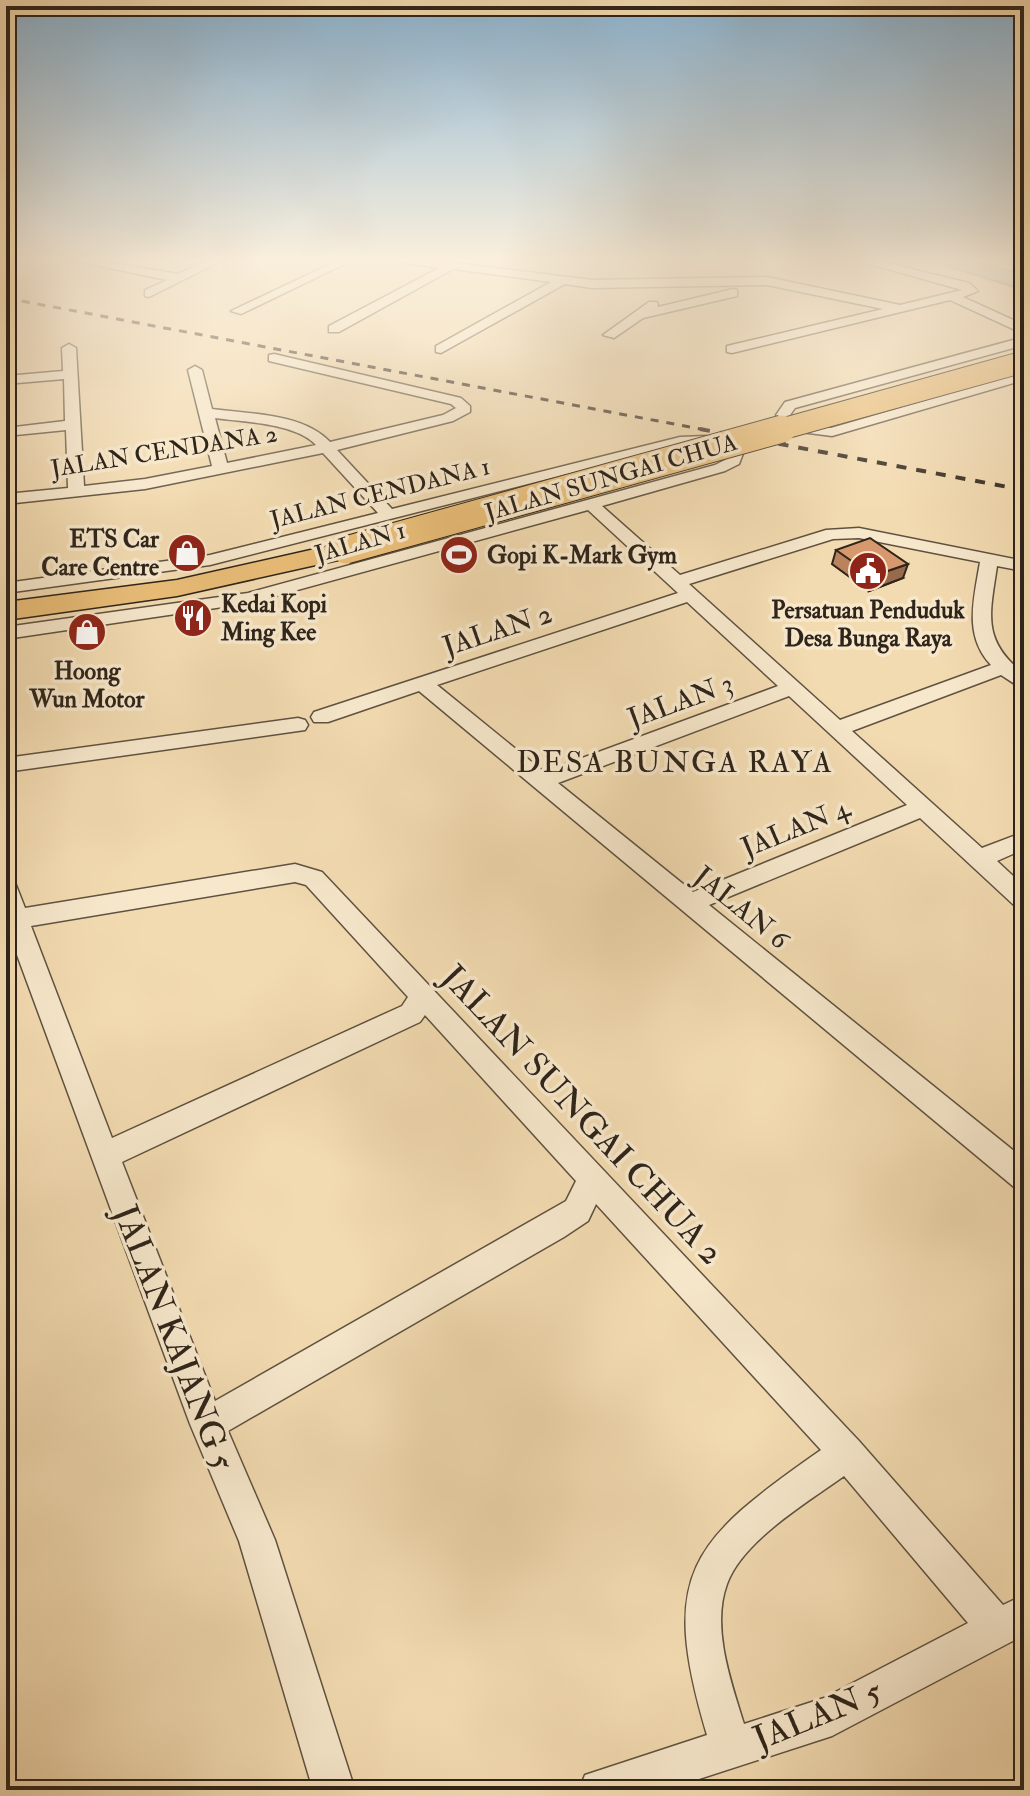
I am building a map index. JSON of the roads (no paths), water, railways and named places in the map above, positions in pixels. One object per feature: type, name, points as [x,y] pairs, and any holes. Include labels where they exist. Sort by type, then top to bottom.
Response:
[{"type":"main road","name":"JALAN SUNGAI CHUA","points":[[6,611],[78,613],[346,550],[1023,361]]},
{"type":"street","points":[[441,349],[452,343]]},
{"type":"street","points":[[732,349],[758,343]]},
{"type":"street","points":[[69,348],[76,492]]},
{"type":"street","name":"JALAN CENDANA 2","points":[[6,499],[145,484],[221,470],[448,418],[465,409],[456,401],[274,358]]},
{"type":"street","points":[[1023,361],[832,432],[807,431],[793,426],[783,415],[790,405],[1023,361]]},
{"type":"street","points":[[195,370],[221,470]]},
{"type":"street","points":[[6,380],[70,374]]},
{"type":"street","points":[[206,413],[278,422],[317,437],[390,516]]},
{"type":"street","points":[[6,432],[71,425]]},
{"type":"street","name":"JALAN CENDANA 1","points":[[6,588],[195,563],[680,441],[706,440],[736,451],[734,461],[720,468]]},
{"type":"street","name":"JALAN 1","points":[[6,633],[78,613],[210,606],[250,598],[720,468]]},
{"type":"street","points":[[590,503],[1024,900]]},
{"type":"street","name":"JALAN 2","points":[[321,717],[423,684],[832,534],[859,533],[1024,566]]},
{"type":"street","points":[[989,558],[980,626],[986,648],[1002,668],[1024,684]]},
{"type":"street","points":[[837,729],[1002,668]]},
{"type":"street","name":"JALAN 6","points":[[423,684],[1024,1177]]},
{"type":"street","name":"JALAN 3","points":[[542,781],[792,688]]},
{"type":"street","points":[[6,765],[298,725]]},
{"type":"street","name":"JALAN 4","points":[[689,903],[922,808]]},
{"type":"street","points":[[979,859],[1024,840]]},
{"type":"street","name":"JALAN SUNGAI CHUA 2","points":[[16,919],[295,873],[314,878],[847,1453],[1011,1621]]},
{"type":"street","name":"JALAN KAJANG 5","points":[[6,886],[207,1424],[257,1540],[334,1790]]},
{"type":"street","points":[[105,1156],[411,1014],[423,995]]},
{"type":"street","points":[[207,1424],[553,1227],[577,1211],[592,1181]]},
{"type":"street","points":[[731,1748],[713,1686],[704,1635],[706,1586],[726,1551],[760,1517],[847,1453]]},
{"type":"street","name":"JALAN 5","points":[[600,1790],[832,1716],[1011,1621]]},
{"type":"railway","points":[[244,343],[711,431]]},
{"type":"railway","points":[[700,429],[1024,490]]},
{"type":"place","name":"ETS Car Care Centre","points":[[187,553]]},
{"type":"place","name":"Gopi K-Mark Gym","points":[[459,555]]},
{"type":"place","name":"Persatuan Penduduk Desa Bunga Raya","points":[[868,571]]},
{"type":"place","name":"Kedai Kopi Ming Kee","points":[[193,618]]},
{"type":"place","name":"Hoong Wun Motor","points":[[87,632]]},
{"type":"district","name":"DESA BUNGA RAYA","points":[[675,762]]}]
